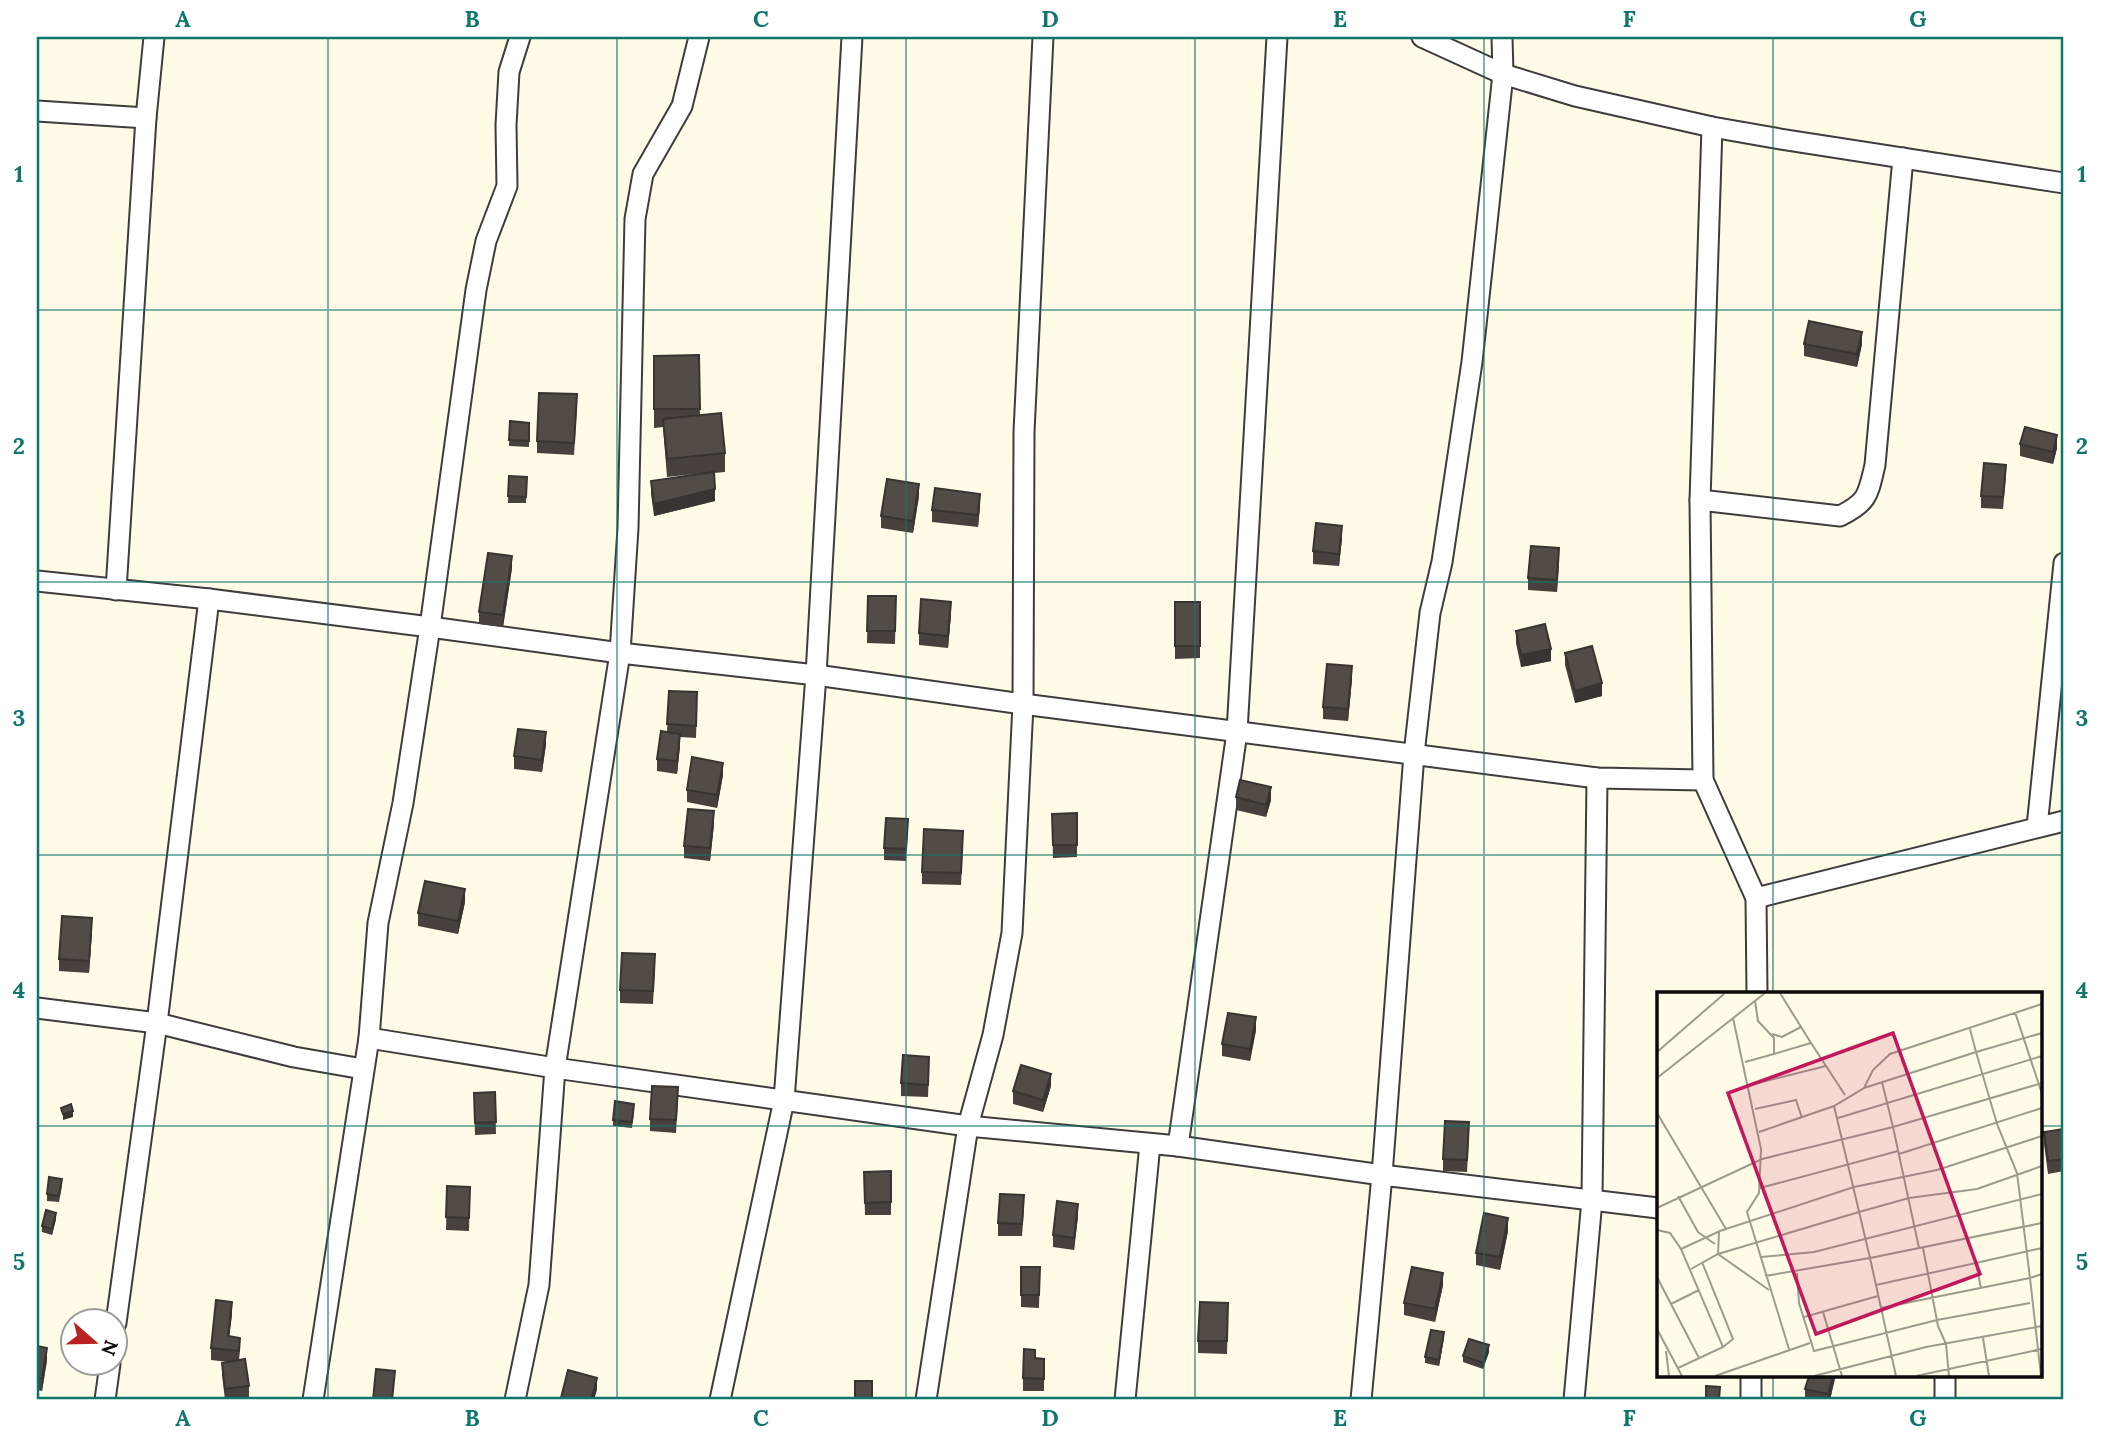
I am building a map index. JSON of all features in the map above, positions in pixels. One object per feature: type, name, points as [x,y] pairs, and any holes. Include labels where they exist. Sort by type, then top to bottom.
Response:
[{"type":"street","points":[[116,590],[146,118],[154,37]]},
{"type":"street","points":[[313,1400],[369,1038],[378,923],[403,803],[430,627],[475,290],[486,241],[507,186],[509,72],[520,37]]},
{"type":"street","points":[[515,1400],[539,1285],[555,1068],[620,653],[628,528],[635,219],[643,174],[682,106],[699,37]]},
{"type":"street","points":[[720,1400],[784,1100],[816,674],[852,37]]},
{"type":"street","points":[[926,1400],[968,1126],[993,1035],[1012,933],[1023,704],[1024,432],[1043,37]]},
{"type":"street","points":[[1178,1146],[1237,732],[1277,37]]},
{"type":"street","points":[[1422,37],[1503,74],[1575,96],[1712,127],[2064,183]]},
{"type":"street","points":[[1361,1400],[1382,1175],[1414,754],[1430,613],[1442,562],[1472,362],[1503,74],[1502,37]]},
{"type":"street","points":[[37,111],[146,118]]},
{"type":"street","points":[[1712,127],[1700,500],[1703,780],[1756,898],[1757,992]]},
{"type":"street","points":[[1700,500],[1840,516],[1861,506],[1870,489],[1875,465],[1903,158]]},
{"type":"street","points":[[2036,827],[2064,564]]},
{"type":"street","points":[[37,581],[209,599],[620,653],[816,674],[1023,704],[1597,778],[1703,780]]},
{"type":"street","points":[[118,1308],[157,1023],[209,599]]},
{"type":"street","points":[[1574,1400],[1592,1200],[1597,778]]},
{"type":"street","points":[[1756,898],[2064,821]]},
{"type":"street","points":[[37,1007],[157,1023],[294,1057],[363,1069]]},
{"type":"street","points":[[369,1038],[555,1068],[968,1126],[1178,1146],[1382,1175],[1657,1208]]},
{"type":"street","points":[[1125,1400],[1150,1143]]},
{"type":"street","points":[[105,1400],[108,1378]]},
{"type":"street","points":[[1751,1378],[1751,1400]]},
{"type":"street","points":[[1945,1378],[1945,1400]]},
{"type":"building","points":[[1809,321],[1862,332],[1857,354],[1804,344]]},
{"type":"building","points":[[699,355],[700,409],[654,409],[654,356]]},
{"type":"building","points":[[539,393],[577,394],[574,443],[537,441]]},
{"type":"building","points":[[721,413],[725,453],[667,459],[663,419]]},
{"type":"building","points":[[510,421],[529,423],[529,441],[509,440]]},
{"type":"building","points":[[2025,427],[2057,435],[2053,452],[2020,444]]},
{"type":"building","points":[[1984,463],[2006,465],[2003,497],[1981,496]]},
{"type":"building","points":[[714,472],[715,489],[654,504],[651,481]]},
{"type":"building","points":[[509,476],[527,477],[526,497],[508,496]]},
{"type":"building","points":[[887,479],[919,484],[913,521],[881,516]]},
{"type":"building","points":[[935,488],[980,494],[978,515],[932,510]]},
{"type":"building","points":[[1316,523],[1342,526],[1339,554],[1313,551]]},
{"type":"building","points":[[1531,546],[1559,548],[1557,580],[1528,578]]},
{"type":"building","points":[[488,553],[512,556],[503,615],[479,612]]},
{"type":"building","points":[[868,596],[896,596],[895,631],[867,631]]},
{"type":"building","points":[[921,599],[951,602],[948,636],[919,633]]},
{"type":"building","points":[[1175,602],[1200,602],[1200,646],[1175,646]]},
{"type":"building","points":[[1545,624],[1551,649],[1521,655],[1516,631]]},
{"type":"building","points":[[1592,646],[1602,683],[1575,691],[1565,653]]},
{"type":"building","points":[[1327,664],[1352,666],[1348,709],[1323,707]]},
{"type":"building","points":[[669,691],[697,692],[696,726],[667,724]]},
{"type":"building","points":[[518,729],[546,732],[542,760],[514,756]]},
{"type":"building","points":[[661,731],[680,734],[677,761],[657,759]]},
{"type":"building","points":[[692,757],[723,763],[717,795],[687,790]]},
{"type":"building","points":[[1240,780],[1271,787],[1266,805],[1236,797]]},
{"type":"building","points":[[688,809],[714,811],[710,848],[684,846]]},
{"type":"building","points":[[1077,813],[1077,845],[1053,845],[1052,814]]},
{"type":"building","points":[[886,818],[908,819],[906,849],[884,848]]},
{"type":"building","points":[[924,829],[963,831],[961,873],[922,872]]},
{"type":"building","points":[[425,881],[465,889],[458,921],[418,913]]},
{"type":"building","points":[[62,916],[92,918],[89,961],[59,959]]},
{"type":"building","points":[[622,953],[655,954],[653,991],[620,990]]},
{"type":"building","points":[[1228,1013],[1256,1017],[1250,1049],[1222,1044]]},
{"type":"building","points":[[903,1055],[929,1057],[928,1085],[901,1083]]},
{"type":"building","points":[[1021,1065],[1051,1074],[1043,1100],[1013,1091]]},
{"type":"building","points":[[652,1086],[678,1087],[676,1120],[650,1119]]},
{"type":"building","points":[[495,1092],[496,1122],[475,1123],[474,1093]]},
{"type":"building","points":[[615,1101],[634,1104],[632,1122],[613,1120]]},
{"type":"building","points":[[71,1104],[73,1111],[63,1114],[61,1108]]},
{"type":"building","points":[[1445,1121],[1469,1122],[1467,1160],[1443,1159]]},
{"type":"building","points":[[2064,1129],[2064,1159],[2048,1161],[2044,1132]]},
{"type":"building","points":[[891,1171],[891,1202],[865,1203],[864,1172]]},
{"type":"building","points":[[49,1177],[62,1179],[59,1196],[47,1194]]},
{"type":"building","points":[[447,1186],[470,1187],[469,1218],[446,1217]]},
{"type":"building","points":[[1000,1194],[1024,1195],[1022,1224],[998,1223]]},
{"type":"building","points":[[1057,1201],[1078,1204],[1074,1238],[1053,1235]]},
{"type":"building","points":[[46,1210],[56,1213],[52,1229],[42,1226]]},
{"type":"building","points":[[1484,1213],[1508,1218],[1500,1257],[1476,1253]]},
{"type":"building","points":[[1021,1267],[1040,1267],[1039,1295],[1021,1295]]},
{"type":"building","points":[[1412,1267],[1443,1273],[1435,1309],[1404,1303]]},
{"type":"building","points":[[216,1300],[232,1302],[228,1336],[240,1338],[239,1351],[211,1348]]},
{"type":"building","points":[[1200,1302],[1228,1303],[1227,1341],[1198,1341]]},
{"type":"building","points":[[1431,1330],[1444,1332],[1439,1360],[1425,1357]]},
{"type":"building","points":[[1469,1339],[1489,1345],[1483,1363],[1463,1356]]},
{"type":"building","points":[[37,1346],[47,1348],[42,1378],[37,1378]]},
{"type":"building","points":[[1024,1349],[1035,1350],[1035,1358],[1044,1359],[1044,1379],[1023,1378]]},
{"type":"building","points":[[245,1359],[249,1386],[225,1389],[222,1363]]},
{"type":"building","points":[[376,1369],[395,1371],[392,1400],[373,1400]]},
{"type":"building","points":[[568,1370],[597,1378],[591,1400],[561,1398]]},
{"type":"building","points":[[1808,1378],[1832,1378],[1828,1394],[1805,1389]]},
{"type":"building","points":[[855,1381],[872,1381],[872,1400],[855,1400]]},
{"type":"building","points":[[1706,1386],[1720,1387],[1719,1400],[1706,1400]]}]
